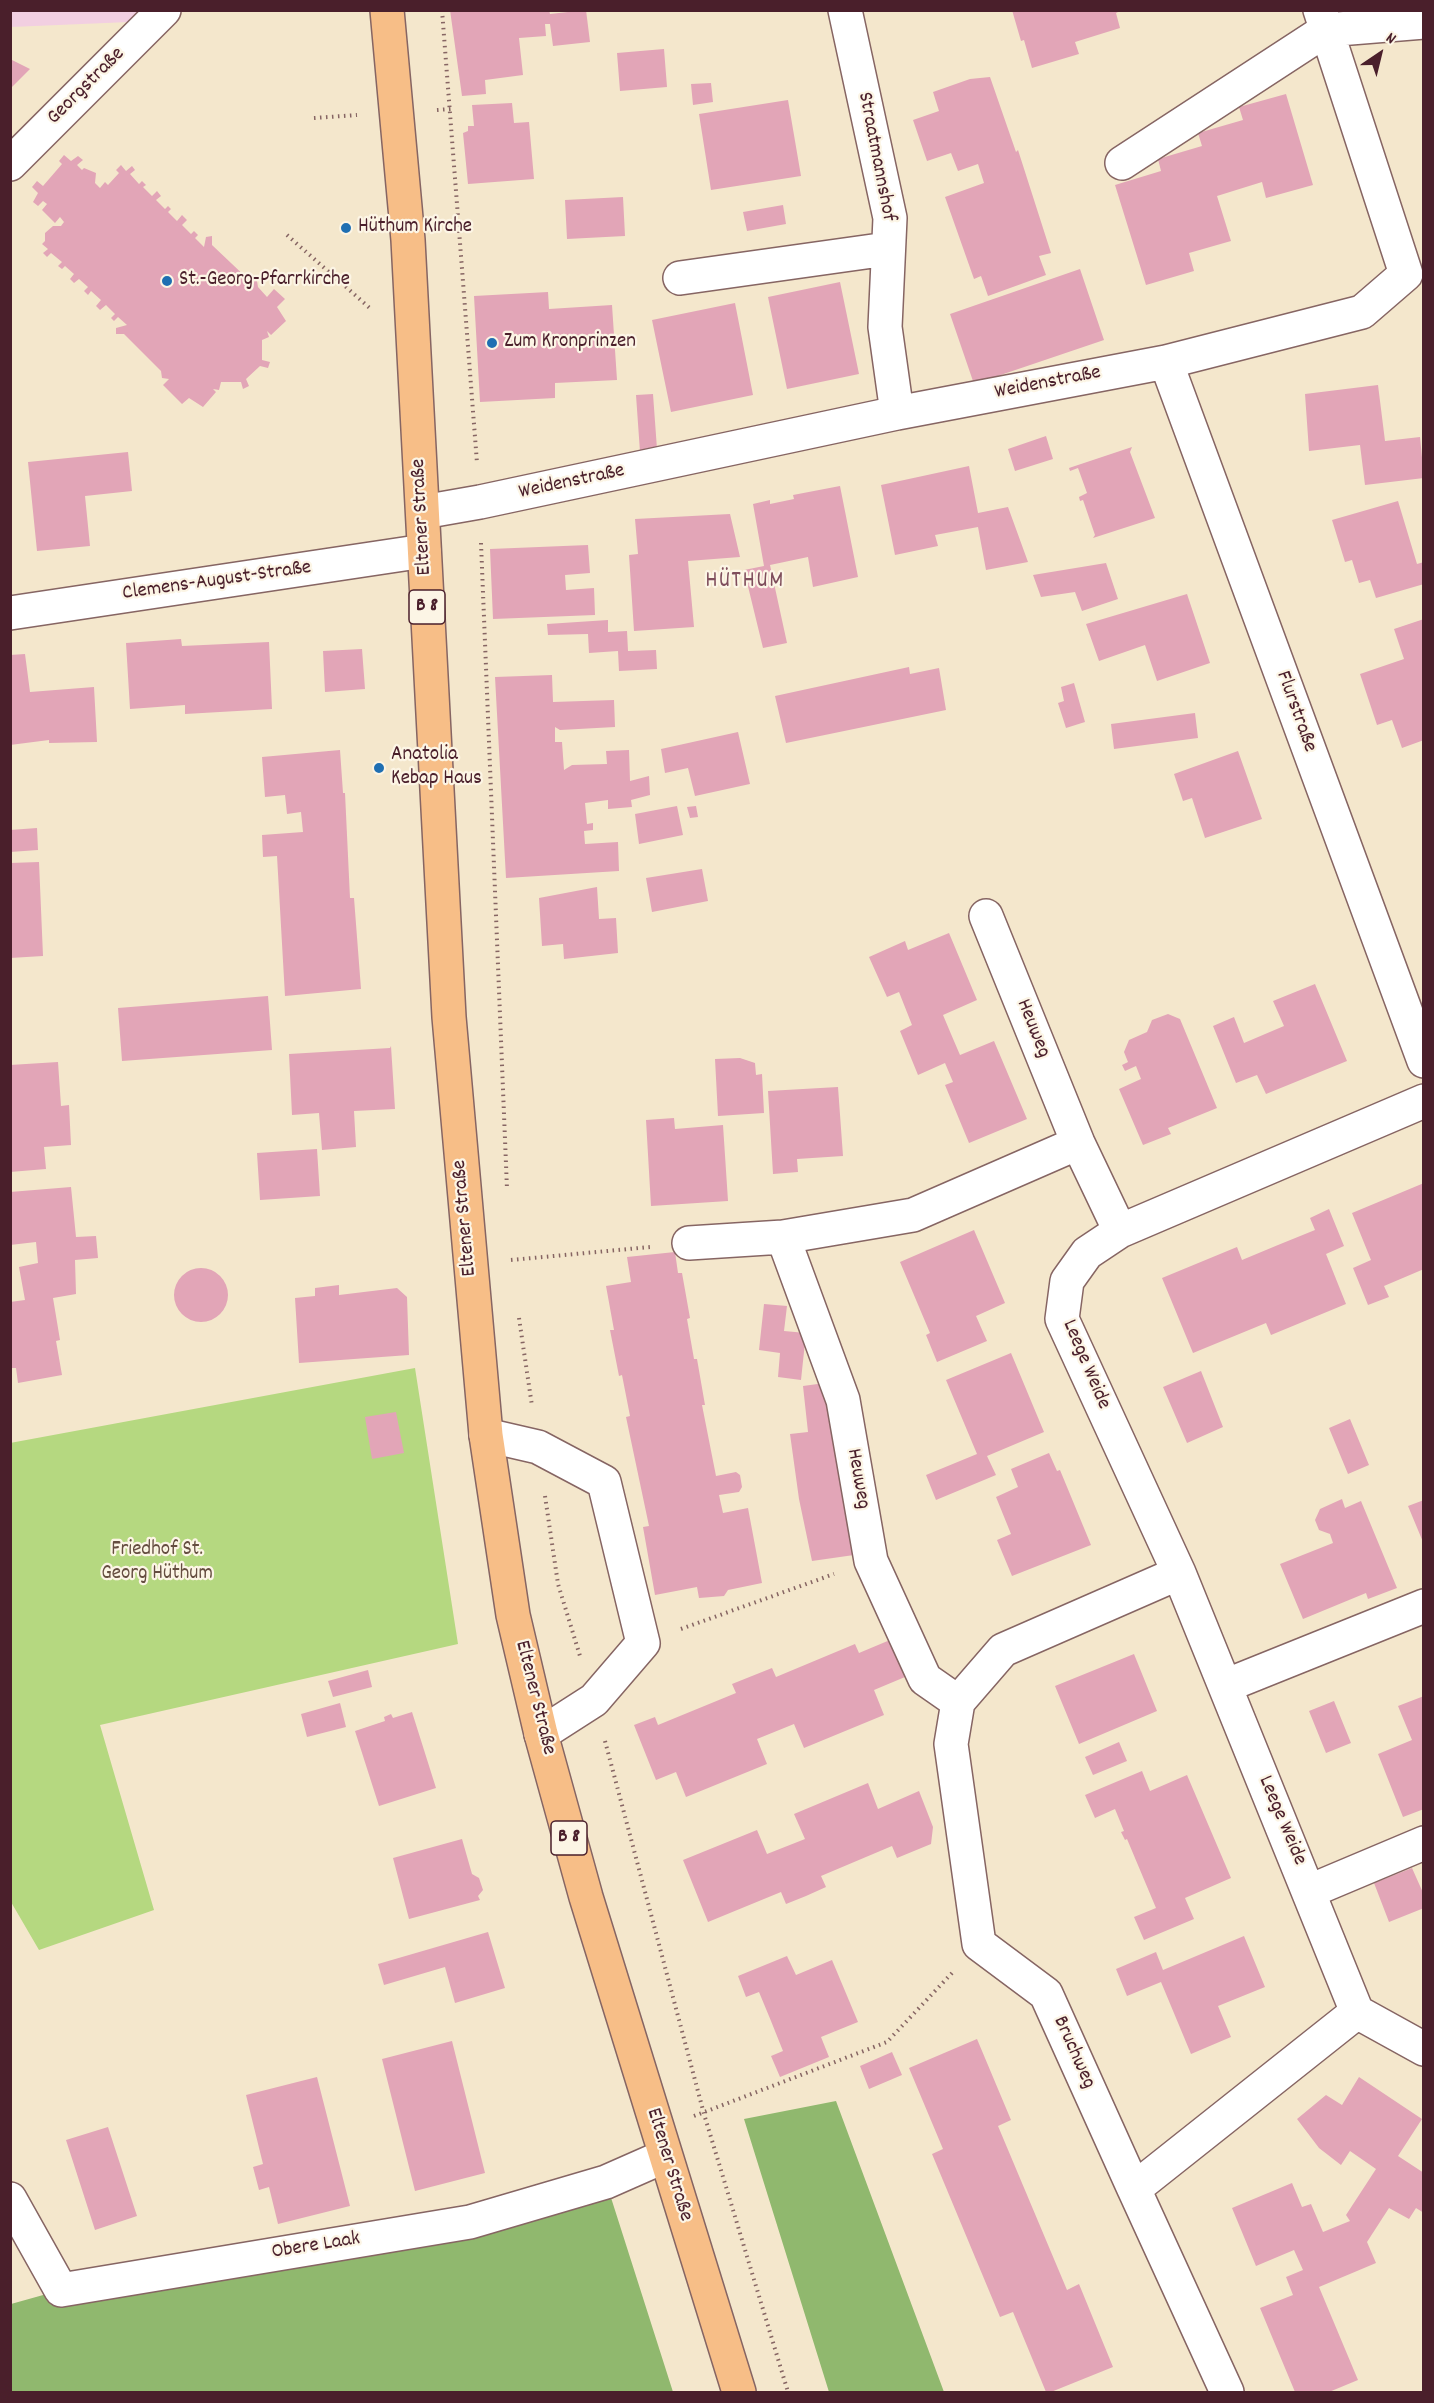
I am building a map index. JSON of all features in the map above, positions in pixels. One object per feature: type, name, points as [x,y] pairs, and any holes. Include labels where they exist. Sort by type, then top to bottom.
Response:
[{"type":"main road","name":"Eltener Straße","points":[[387,10],[408,240],[449,1017],[486,1435],[513,1615],[541,1734],[586,1897],[739,2392]]},
{"type":"street","name":"Georgstraße","points":[[10,164],[164,10]]},
{"type":"street","name":"Straatmannshof","points":[[845,10],[890,218],[885,327],[897,413]]},
{"type":"street","name":"Weidenstraße","points":[[423,512],[480,502],[897,413],[1166,362],[1362,312],[1406,274],[1323,20]]},
{"type":"street","points":[[1122,162],[1323,20],[1424,22]]},
{"type":"street","points":[[680,278],[888,249]]},
{"type":"street","name":"Flurstraße","points":[[1166,362],[1424,1061]]},
{"type":"street","name":"Clemens-August-Straße","points":[[10,613],[424,551]]},
{"type":"street","name":"Heuweg","points":[[986,916],[1078,1143],[1120,1231]]},
{"type":"street","name":"Leege Weide","points":[[1357,2012],[1310,1891],[1179,1573],[1062,1319],[1066,1281],[1087,1253],[1120,1231],[1424,1101]]},
{"type":"street","points":[[689,1243],[783,1237],[913,1215],[1078,1143]]},
{"type":"street","name":"Heuweg","points":[[783,1237],[843,1400],[871,1561],[926,1679],[958,1702]]},
{"type":"street","points":[[486,1435],[538,1447],[604,1482],[643,1643],[594,1700],[541,1734]]},
{"type":"street","points":[[979,1944],[951,1744],[958,1702],[1003,1650],[1179,1573]]},
{"type":"street","points":[[1225,1686],[1424,1606]]},
{"type":"street","name":"Leege Weide","points":[[1310,1891],[1424,1843]]},
{"type":"street","name":"Bruchweg","points":[[979,1944],[1046,1994],[1227,2392]]},
{"type":"street","points":[[1134,2189],[1357,2012],[1424,2049]]},
{"type":"street","name":"Obere Laak","points":[[10,2199],[61,2290],[470,2222],[606,2182],[661,2142]]},
{"type":"path","points":[[441,10],[480,502],[508,1200]]},
{"type":"path","points":[[286,235],[414,347]]},
{"type":"path","points":[[470,1267],[510,1260],[689,1243]]},
{"type":"path","points":[[510,1248],[512,1272]]},
{"type":"path","points":[[517,1306],[558,1584],[594,1700],[704,2114],[788,2392]]},
{"type":"path","points":[[643,1643],[871,1561]]},
{"type":"path","points":[[661,2142],[704,2114],[887,2042],[979,1944]]},
{"type":"shaded area","points":[[10,11],[150,11],[153,21],[11,27]]},
{"type":"green space","name":"Friedhof St. Georg Hüthum","points":[[415,1368],[458,1644],[100,1725],[154,1910],[39,1950],[11,1902],[10,1443]]},
{"type":"green space","points":[[836,2101],[944,2392],[829,2392],[744,2119]]},
{"type":"green space","points":[[606,2182],[673,2392],[11,2392],[11,2304],[61,2290]]},
{"type":"building","points":[[450,10],[549,10],[550,14],[586,10],[590,42],[553,46],[550,24],[545,24],[546,36],[519,38],[523,75],[485,80],[486,94],[462,96]]},
{"type":"building","points":[[1012,10],[1122,10],[1116,13],[1120,28],[1075,42],[1079,54],[1032,68]]},
{"type":"building","points":[[664,49],[667,87],[620,91],[617,53]]},
{"type":"building","points":[[10,59],[30,69],[10,89]]},
{"type":"building","points":[[990,77],[1016,152],[1018,150],[1051,253],[1039,256],[1046,275],[988,296],[981,276],[974,279],[945,197],[984,183],[978,164],[958,171],[951,153],[927,161],[913,120],[939,111],[933,92],[970,79]]},
{"type":"building","points":[[711,83],[713,102],[693,105],[691,84]]},
{"type":"building","points":[[1286,94],[1313,185],[1266,198],[1262,182],[1217,196],[1231,241],[1189,253],[1194,271],[1146,285],[1115,185],[1161,171],[1158,159],[1202,146],[1198,133],[1243,120],[1239,107]]},
{"type":"building","points":[[788,100],[801,176],[711,190],[699,114]]},
{"type":"building","points":[[512,103],[514,123],[529,122],[534,179],[468,184],[463,133],[468,131],[468,126],[474,126],[472,105]]},
{"type":"building","name":"St.-Georg-Pfarrkirche","points":[[64,155],[71,161],[78,156],[83,160],[77,165],[82,170],[84,168],[96,173],[95,183],[100,188],[105,182],[108,185],[119,173],[116,170],[121,165],[126,171],[132,166],[135,170],[130,174],[139,184],[142,181],[146,185],[143,187],[152,196],[157,191],[161,196],[156,200],[165,209],[168,206],[171,209],[168,212],[177,221],[182,215],[187,220],[182,225],[191,234],[194,231],[198,235],[195,238],[204,247],[206,237],[212,236],[212,245],[250,281],[257,281],[258,287],[267,297],[274,289],[285,299],[277,307],[286,321],[271,335],[267,331],[269,337],[262,340],[262,360],[270,362],[268,368],[260,366],[246,379],[249,386],[243,389],[241,382],[221,382],[219,390],[213,389],[216,392],[203,407],[189,398],[182,404],[163,385],[169,379],[162,378],[161,371],[124,334],[116,334],[116,328],[127,325],[118,317],[114,321],[111,318],[115,314],[106,305],[100,310],[96,306],[101,300],[91,291],[88,295],[84,291],[88,287],[79,279],[74,283],[70,279],[74,274],[65,266],[62,269],[58,266],[62,262],[51,253],[47,257],[43,253],[48,249],[42,244],[45,241],[45,233],[53,226],[61,226],[64,222],[60,217],[55,223],[42,210],[47,204],[43,201],[38,206],[33,202],[38,193],[32,187],[37,181],[43,186],[62,164],[59,161]]},
{"type":"building","points":[[623,197],[625,236],[567,239],[565,200]]},
{"type":"building","points":[[783,205],[786,224],[747,231],[743,212]]},
{"type":"building","points":[[1080,269],[1104,340],[974,384],[950,314]]},
{"type":"building","points":[[840,282],[859,374],[787,389],[768,297]]},
{"type":"building","points":[[548,292],[549,309],[612,305],[617,380],[555,383],[555,398],[480,402],[474,296]]},
{"type":"building","points":[[735,303],[753,395],[671,412],[652,320]]},
{"type":"building","points":[[1378,385],[1385,441],[1420,437],[1424,478],[1365,485],[1360,445],[1309,451],[1305,394]]},
{"type":"building","points":[[653,394],[657,449],[640,452],[636,395]]},
{"type":"building","points":[[1046,436],[1053,459],[1015,471],[1008,449]]},
{"type":"building","points":[[1132,447],[1130,452],[1155,518],[1093,538],[1095,535],[1083,500],[1080,501],[1079,497],[1087,493],[1078,468],[1070,471],[1069,468]]},
{"type":"building","points":[[128,452],[132,491],[85,496],[90,546],[37,551],[28,462]]},
{"type":"building","points":[[969,466],[978,513],[1008,507],[1028,562],[986,570],[978,527],[935,535],[938,546],[895,555],[881,485]]},
{"type":"building","points":[[840,486],[858,577],[813,587],[808,557],[770,565],[787,643],[763,648],[744,570],[764,566],[753,504],[770,500],[770,504],[794,499],[793,495]]},
{"type":"building","points":[[1398,501],[1417,564],[1424,562],[1424,584],[1376,598],[1370,580],[1359,583],[1352,560],[1345,562],[1332,520]]},
{"type":"building","points":[[730,514],[740,557],[688,561],[694,627],[634,631],[629,555],[638,554],[635,519]]},
{"type":"building","points":[[588,545],[590,573],[565,575],[566,590],[594,588],[595,615],[493,619],[490,549]]},
{"type":"building","points":[[1106,563],[1118,599],[1082,611],[1075,592],[1041,597],[1033,575]]},
{"type":"building","points":[[1187,594],[1210,663],[1157,681],[1145,645],[1099,661],[1086,624]]},
{"type":"building","points":[[1424,619],[1424,740],[1402,748],[1392,720],[1377,725],[1360,674],[1404,659],[1394,629]]},
{"type":"building","points":[[608,620],[608,632],[627,631],[628,651],[656,650],[657,669],[619,671],[618,651],[589,653],[588,634],[548,635],[547,624]]},
{"type":"building","points":[[181,639],[182,646],[269,642],[272,709],[185,714],[185,705],[130,709],[126,643]]},
{"type":"building","points":[[362,649],[365,689],[325,692],[323,651]]},
{"type":"building","points":[[25,654],[30,692],[94,687],[97,742],[49,743],[49,740],[10,745],[10,655]]},
{"type":"building","points":[[909,667],[910,674],[939,668],[946,710],[786,743],[775,696]]},
{"type":"building","points":[[552,675],[553,702],[614,700],[615,727],[560,730],[555,727],[555,742],[562,742],[564,770],[572,765],[607,764],[606,751],[629,750],[630,781],[649,776],[650,795],[631,800],[632,807],[608,809],[608,800],[585,803],[587,824],[593,823],[593,830],[584,831],[585,844],[618,842],[619,871],[506,878],[495,677]]},
{"type":"building","points":[[1074,683],[1085,722],[1066,728],[1058,703],[1064,701],[1061,687]]},
{"type":"building","points":[[1195,713],[1198,738],[1114,749],[1111,724]]},
{"type":"building","points":[[738,732],[750,784],[695,796],[688,768],[665,773],[661,749]]},
{"type":"building","points":[[340,750],[343,793],[345,793],[350,898],[354,898],[361,989],[285,996],[277,856],[263,857],[262,835],[303,832],[301,812],[287,814],[285,795],[265,797],[262,757]]},
{"type":"building","points":[[1238,751],[1262,819],[1205,838],[1192,798],[1183,801],[1174,774]]},
{"type":"building","points":[[677,806],[683,835],[639,844],[635,814]]},
{"type":"building","points":[[696,806],[698,817],[690,818],[687,807]]},
{"type":"building","points":[[37,828],[38,850],[10,852],[10,830]]},
{"type":"building","points":[[39,862],[43,956],[10,958],[10,863]]},
{"type":"building","points":[[702,869],[708,901],[652,912],[646,878]]},
{"type":"building","points":[[597,887],[599,919],[616,918],[618,953],[564,959],[563,944],[542,946],[539,898]]},
{"type":"building","points":[[949,933],[977,1000],[943,1015],[960,1055],[994,1041],[1027,1119],[969,1143],[945,1085],[953,1082],[945,1063],[918,1075],[900,1031],[912,1025],[899,992],[887,997],[869,957],[905,941],[908,950]]},
{"type":"building","points":[[1315,984],[1347,1061],[1266,1094],[1257,1075],[1236,1083],[1213,1026],[1234,1017],[1244,1043],[1284,1026],[1273,1001]]},
{"type":"building","points":[[268,996],[272,1050],[122,1061],[118,1008]]},
{"type":"building","points":[[1168,1014],[1180,1019],[1217,1108],[1168,1128],[1171,1134],[1143,1145],[1119,1089],[1141,1079],[1136,1066],[1125,1071],[1122,1065],[1128,1062],[1124,1052],[1129,1040],[1147,1032],[1152,1020]]},
{"type":"building","points":[[391,1046],[395,1109],[354,1111],[356,1147],[322,1150],[319,1113],[292,1115],[289,1054],[390,1048]]},
{"type":"building","points":[[740,1058],[755,1063],[756,1075],[762,1074],[764,1113],[718,1116],[715,1059]]},
{"type":"building","points":[[58,1062],[61,1106],[69,1105],[71,1145],[44,1147],[46,1169],[10,1172],[10,1065]]},
{"type":"building","points":[[838,1087],[843,1156],[797,1159],[798,1172],[773,1174],[768,1091]]},
{"type":"building","points":[[674,1118],[675,1129],[723,1125],[728,1201],[651,1206],[646,1120]]},
{"type":"building","points":[[317,1149],[320,1196],[260,1200],[257,1153]]},
{"type":"building","points":[[1424,1183],[1424,1269],[1384,1286],[1389,1297],[1368,1305],[1353,1268],[1371,1260],[1352,1213]]},
{"type":"building","points":[[71,1187],[76,1237],[96,1236],[98,1258],[75,1260],[76,1294],[53,1298],[60,1340],[56,1341],[62,1375],[18,1383],[16,1368],[10,1368],[10,1302],[25,1300],[19,1267],[38,1263],[36,1242],[10,1245],[10,1192]]},
{"type":"building","points":[[1329,1209],[1344,1246],[1326,1254],[1346,1304],[1271,1335],[1266,1323],[1193,1353],[1162,1278],[1237,1247],[1242,1260],[1315,1230],[1310,1218]]},
{"type":"building","points":[[974,1230],[1005,1303],[976,1316],[987,1341],[937,1362],[926,1335],[930,1333],[900,1262]]},
{"type":"building","points":[[675,1252],[678,1273],[682,1273],[690,1318],[687,1319],[694,1359],[697,1359],[705,1405],[702,1405],[716,1476],[736,1472],[740,1475],[742,1487],[739,1492],[719,1495],[723,1513],[748,1508],[762,1583],[728,1590],[724,1596],[699,1598],[697,1587],[655,1595],[643,1527],[649,1526],[626,1417],[630,1416],[622,1375],[619,1376],[610,1330],[614,1330],[606,1286],[631,1282],[627,1257]]},
{"type":"building","points":[[201,1268],[211,1270],[220,1276],[226,1285],[228,1295],[226,1305],[220,1314],[211,1320],[201,1322],[191,1320],[182,1314],[176,1305],[174,1295],[176,1285],[182,1276],[191,1270]]},
{"type":"building","points":[[339,1285],[339,1295],[397,1288],[407,1297],[409,1355],[299,1363],[295,1298],[315,1296],[315,1288]]},
{"type":"building","points":[[764,1304],[787,1306],[784,1331],[806,1333],[801,1380],[778,1377],[780,1353],[759,1350]]},
{"type":"building","points":[[1011,1353],[1044,1432],[987,1456],[996,1475],[936,1500],[926,1475],[977,1454],[946,1380]]},
{"type":"building","points":[[1201,1371],[1223,1427],[1187,1443],[1163,1387]]},
{"type":"building","points":[[825,1383],[854,1555],[812,1561],[799,1499],[790,1434],[808,1432],[803,1386]]},
{"type":"building","points":[[396,1412],[404,1453],[372,1459],[365,1417]]},
{"type":"building","points":[[1350,1419],[1369,1465],[1348,1474],[1329,1428]]},
{"type":"building","points":[[1049,1453],[1057,1471],[1060,1470],[1091,1545],[1012,1576],[997,1540],[1011,1534],[996,1497],[1018,1487],[1011,1469]]},
{"type":"building","points":[[1342,1499],[1345,1508],[1361,1501],[1397,1588],[1368,1599],[1366,1593],[1303,1619],[1280,1564],[1333,1543],[1330,1534],[1319,1530],[1315,1520],[1320,1509]]},
{"type":"building","points":[[1424,1500],[1424,1542],[1423,1542],[1408,1506]]},
{"type":"building","points":[[890,1640],[905,1677],[874,1690],[884,1715],[804,1748],[794,1724],[757,1739],[767,1764],[686,1797],[676,1772],[656,1780],[634,1725],[655,1717],[658,1725],[736,1693],[732,1684],[772,1668],[776,1677],[855,1644],[859,1653]]},
{"type":"building","points":[[1134,1654],[1157,1711],[1079,1744],[1055,1686]]},
{"type":"building","points":[[368,1670],[372,1687],[333,1697],[328,1681]]},
{"type":"building","points":[[1424,1696],[1424,1809],[1403,1817],[1378,1754],[1412,1740],[1398,1706]]},
{"type":"building","points":[[1334,1701],[1351,1743],[1326,1753],[1309,1711]]},
{"type":"building","points":[[340,1703],[346,1727],[307,1737],[301,1714]]},
{"type":"building","points":[[412,1712],[436,1788],[379,1806],[355,1731],[385,1721],[384,1717],[391,1714],[393,1718]]},
{"type":"building","points":[[1119,1742],[1127,1761],[1093,1775],[1085,1757]]},
{"type":"building","points":[[1142,1771],[1150,1791],[1187,1775],[1231,1878],[1185,1898],[1194,1919],[1144,1940],[1134,1917],[1156,1908],[1127,1839],[1125,1840],[1121,1832],[1124,1831],[1115,1809],[1095,1818],[1085,1795]]},
{"type":"building","points":[[868,1783],[878,1809],[919,1791],[933,1827],[931,1844],[897,1858],[892,1846],[821,1876],[826,1887],[806,1896],[786,1904],[781,1892],[708,1922],[683,1860],[757,1830],[767,1854],[805,1839],[794,1814]]},
{"type":"building","points":[[462,1839],[472,1874],[479,1878],[483,1890],[478,1896],[480,1900],[409,1919],[393,1858]]},
{"type":"building","points":[[1412,1868],[1424,1895],[1424,1908],[1389,1922],[1374,1883]]},
{"type":"building","points":[[488,1932],[505,1988],[455,2003],[445,1967],[384,1985],[378,1964]]},
{"type":"building","points":[[1244,1936],[1265,1987],[1218,2006],[1231,2037],[1191,2054],[1161,1982],[1127,1996],[1116,1969],[1156,1952],[1163,1970]]},
{"type":"building","points":[[787,1956],[796,1975],[832,1960],[858,2022],[821,2037],[829,2057],[780,2077],[771,2056],[783,2051],[759,1992],[746,1997],[738,1976]]},
{"type":"building","points":[[977,2039],[1011,2120],[998,2126],[1067,2290],[1079,2284],[1113,2367],[1051,2392],[1046,2392],[1013,2312],[1000,2317],[932,2154],[943,2149],[909,2068]]},
{"type":"building","points":[[452,2041],[485,2173],[415,2191],[382,2059]]},
{"type":"building","points":[[892,2052],[902,2075],[869,2089],[860,2066]]},
{"type":"building","points":[[317,2077],[350,2206],[278,2224],[269,2187],[259,2190],[253,2167],[263,2164],[246,2095]]},
{"type":"building","points":[[1359,2077],[1422,2119],[1398,2156],[1424,2173],[1424,2213],[1416,2208],[1409,2219],[1389,2208],[1367,2242],[1376,2263],[1319,2287],[1358,2380],[1329,2392],[1295,2392],[1260,2308],[1293,2295],[1286,2277],[1303,2270],[1294,2250],[1256,2266],[1232,2208],[1292,2183],[1302,2207],[1311,2204],[1323,2232],[1350,2221],[1346,2215],[1376,2169],[1350,2151],[1341,2165],[1319,2148],[1297,2119],[1326,2095],[1342,2105]]},
{"type":"building","points":[[108,2127],[137,2216],[95,2230],[66,2140]]},
{"type":"place","name":"Hüthum Kirche","points":[[346,228]]},
{"type":"place","name":"St.-Georg-Pfarrkirche","points":[[167,281]]},
{"type":"place","name":"Zum Kronprinzen","points":[[492,343]]},
{"type":"place","name":"Anatolia Kebap Haus","points":[[379,768]]},
{"type":"district","name":"HÜTHUM","points":[[745,583]]}]
